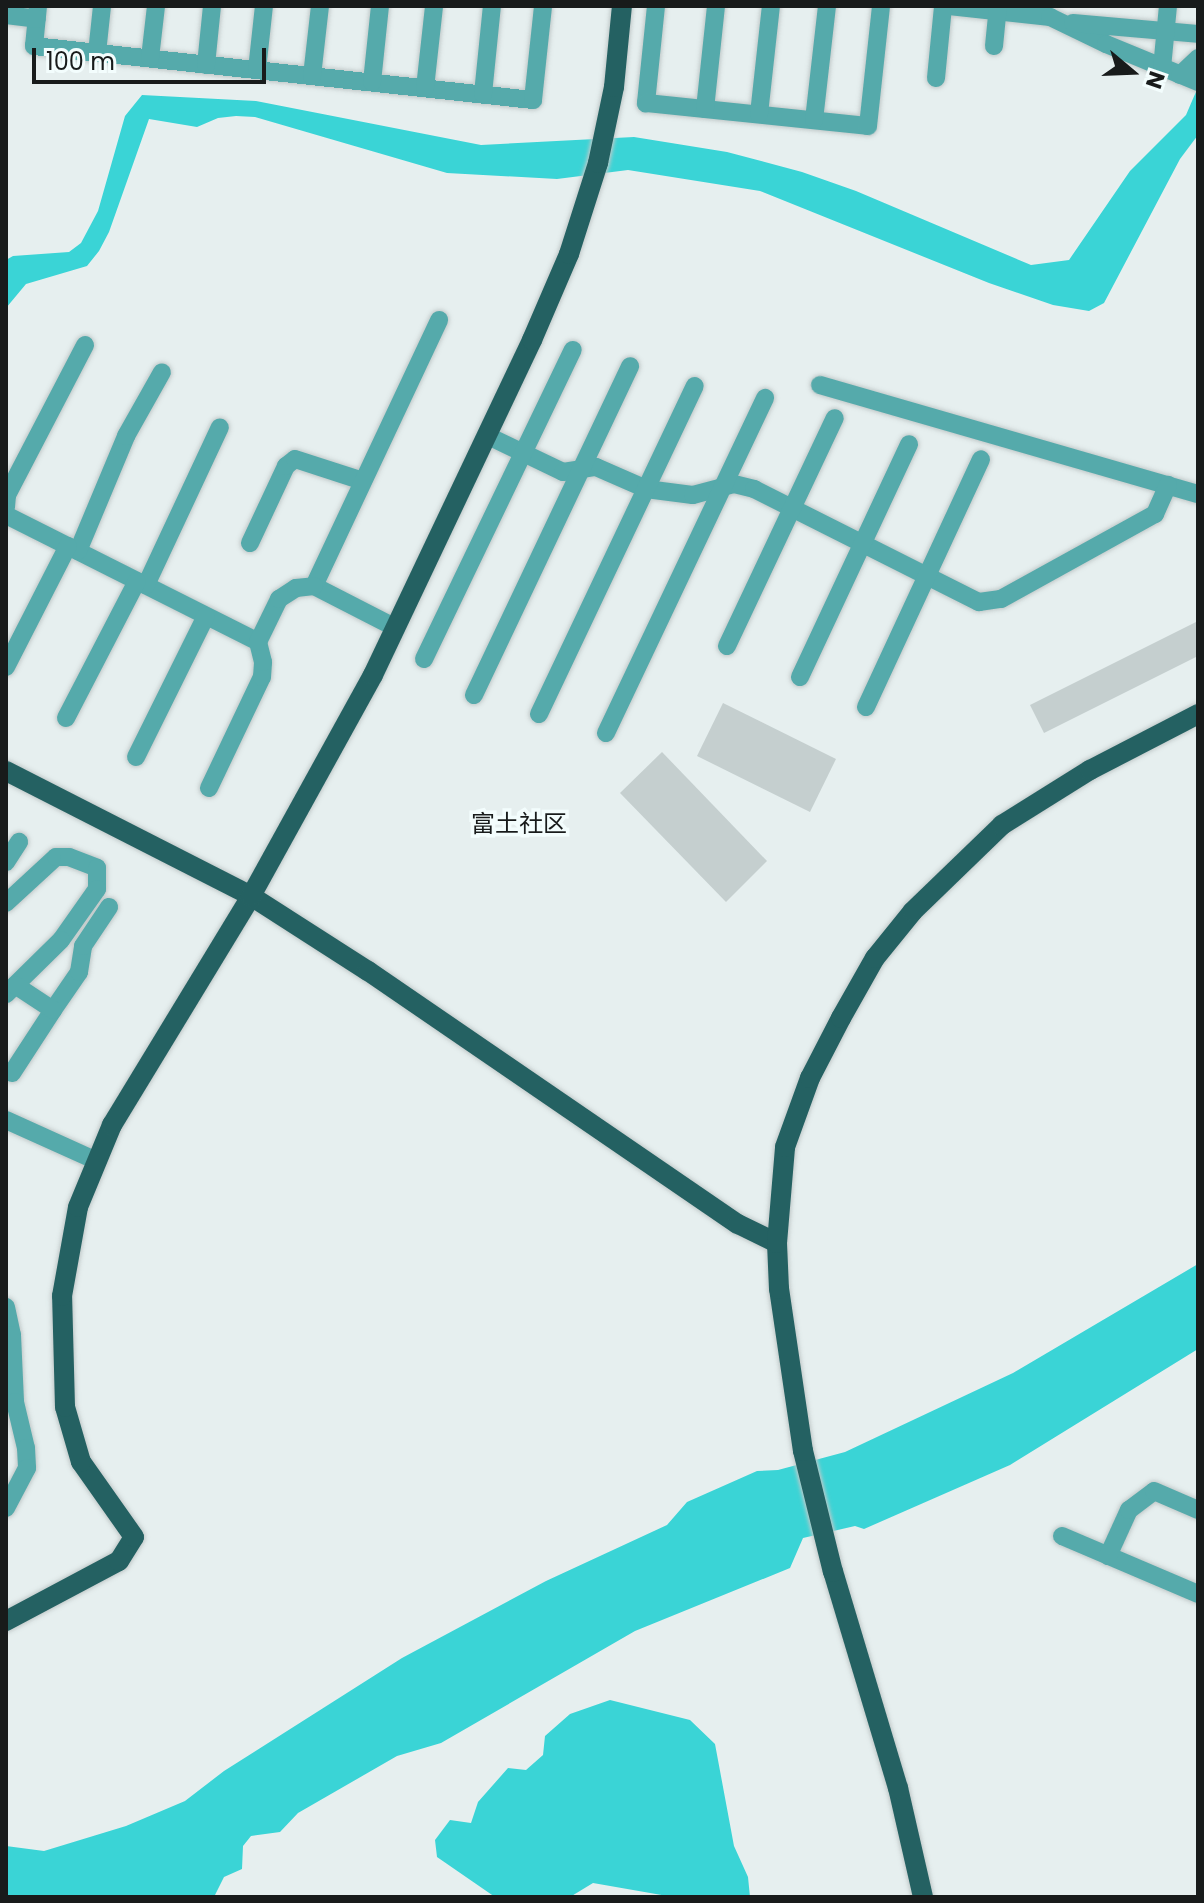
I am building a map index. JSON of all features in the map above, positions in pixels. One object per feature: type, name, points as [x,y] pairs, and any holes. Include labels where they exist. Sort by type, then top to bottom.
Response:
[{"type":"main road","points":[[6,1621],[119,1561],[134,1537],[81,1462],[65,1407],[62,1296],[78,1207],[112,1125],[251,896],[396,628],[555,289],[593,181],[605,134],[622,6]]},
{"type":"main road","points":[[923,1897],[898,1788],[833,1572],[803,1451],[787,1355],[777,1243],[785,1147],[810,1078],[875,958],[913,911],[1002,825],[1090,770],[1198,714]]},
{"type":"main road","points":[[6,771],[251,896],[368,971],[738,1224],[777,1243]]},
{"type":"street","points":[[97,53],[102,6]]},
{"type":"street","points":[[150,58],[156,6]]},
{"type":"street","points":[[206,65],[212,6]]},
{"type":"street","points":[[257,70],[264,6]]},
{"type":"street","points":[[312,76],[320,6]]},
{"type":"street","points":[[372,82],[380,6]]},
{"type":"street","points":[[425,88],[434,6]]},
{"type":"street","points":[[483,94],[492,6]]},
{"type":"street","points":[[6,15],[38,12],[34,46],[533,100],[543,6]]},
{"type":"street","points":[[656,6],[646,103],[868,126],[881,6]]},
{"type":"street","points":[[705,109],[716,6]]},
{"type":"street","points":[[759,114],[771,6]]},
{"type":"street","points":[[814,120],[827,6]]},
{"type":"street","points":[[936,78],[946,6],[1054,15],[1107,35],[1162,68],[1189,79],[1198,58]]},
{"type":"street","points":[[1107,35],[1110,6]]},
{"type":"street","points":[[1162,68],[1168,6]]},
{"type":"street","points":[[994,46],[998,9]]},
{"type":"street","points":[[1107,35],[1166,31],[1198,34]]},
{"type":"street","points":[[314,586],[439,320]]},
{"type":"street","points":[[6,507],[7,495],[85,345]]},
{"type":"street","points":[[424,659],[573,350]]},
{"type":"street","points":[[474,695],[630,366]]},
{"type":"street","points":[[6,667],[73,548],[126,436],[162,372]]},
{"type":"street","points":[[820,385],[1198,494]]},
{"type":"street","points":[[539,714],[695,386]]},
{"type":"street","points":[[606,733],[765,398]]},
{"type":"street","points":[[727,646],[835,418]]},
{"type":"street","points":[[66,718],[141,583],[220,427]]},
{"type":"street","points":[[488,436],[563,472],[581,468],[614,473],[646,489],[693,495],[734,484],[754,489],[979,602],[1001,599],[1155,514],[1168,485]]},
{"type":"street","points":[[800,677],[909,444]]},
{"type":"street","points":[[250,543],[286,466],[295,459],[363,481]]},
{"type":"street","points":[[866,707],[981,459]]},
{"type":"street","points":[[6,515],[258,642]]},
{"type":"street","points":[[209,788],[262,677],[263,662],[258,642],[279,599],[296,588],[314,586],[396,628]]},
{"type":"street","points":[[136,757],[206,616]]},
{"type":"street","points":[[6,862],[19,842]]},
{"type":"street","points":[[6,903],[56,857],[69,857],[97,868],[97,889],[61,940],[11,989],[53,1010]]},
{"type":"street","points":[[12,1073],[79,972],[83,946],[109,907]]},
{"type":"street","points":[[7,1121],[97,1161]]},
{"type":"street","points":[[6,1307],[12,1335],[15,1402],[26,1448],[27,1468],[6,1508]]},
{"type":"street","points":[[1108,1556],[1129,1510],[1154,1491],[1198,1510]]},
{"type":"street","points":[[1062,1536],[1198,1594]]},
{"type":"water","points":[[1198,87],[1198,135],[1180,159],[1104,303],[1089,311],[1053,305],[989,283],[760,191],[628,170],[557,179],[447,173],[255,117],[236,116],[218,118],[197,127],[149,119],[109,232],[99,251],[87,266],[26,284],[6,308],[6,260],[13,256],[69,252],[81,243],[98,211],[125,116],[142,95],[256,101],[481,145],[634,137],[727,152],[802,172],[856,191],[1031,265],[1069,260],[1130,171],[1186,115]]},
{"type":"water","points":[[1198,1264],[1198,1349],[1010,1465],[864,1529],[855,1526],[803,1538],[790,1568],[635,1631],[441,1743],[397,1756],[298,1813],[280,1832],[251,1836],[243,1846],[242,1869],[224,1877],[214,1897],[6,1897],[6,1846],[44,1851],[126,1826],[185,1801],[224,1771],[402,1658],[546,1581],[667,1525],[687,1502],[757,1471],[778,1470],[845,1452],[1013,1373]]},
{"type":"water","points":[[610,1700],[690,1720],[715,1744],[734,1846],[748,1877],[750,1897],[673,1897],[593,1883],[570,1897],[495,1897],[437,1857],[435,1840],[450,1820],[471,1823],[478,1802],[508,1768],[526,1770],[543,1755],[545,1736],[570,1714]]},
{"type":"building","points":[[1198,621],[1198,656],[1044,733],[1030,705]]},
{"type":"building","points":[[723,703],[836,759],[810,812],[697,756]]},
{"type":"building","points":[[662,752],[767,861],[726,902],[620,793]]},
{"type":"district","name":"富土社区","points":[[519,824]]}]
